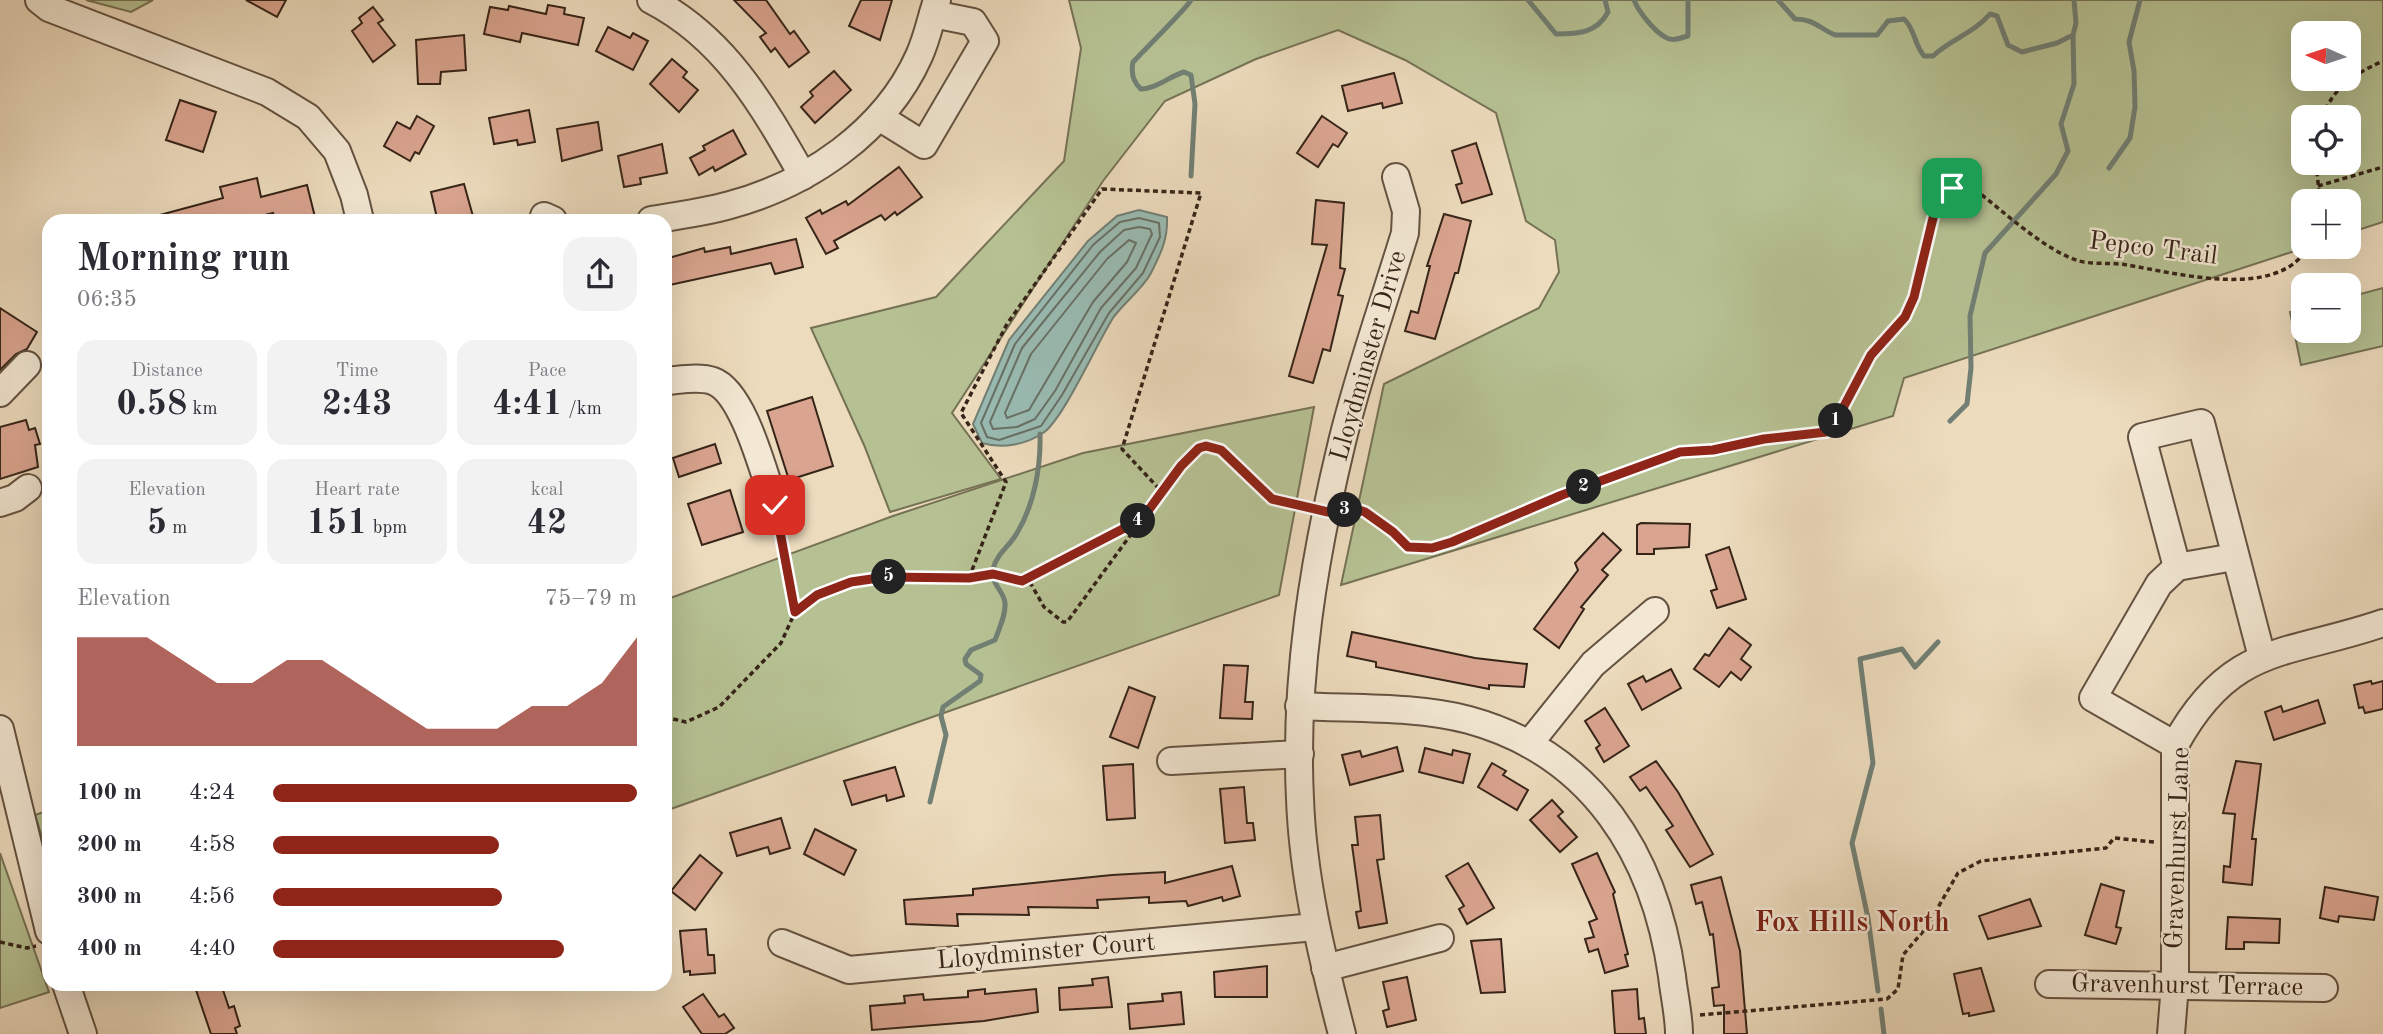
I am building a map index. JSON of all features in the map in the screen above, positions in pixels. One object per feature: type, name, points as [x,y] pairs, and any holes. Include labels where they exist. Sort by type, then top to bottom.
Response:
[{"type":"street","points":[[39,0],[49,8],[267,92],[308,117],[337,150],[358,214]]},
{"type":"street","points":[[651,0],[698,30],[734,65],[760,102],[803,176]]},
{"type":"street","points":[[672,216],[728,206],[764,194],[803,176],[863,135],[879,117],[919,57],[935,7],[973,22],[985,41],[924,145],[879,117]]},
{"type":"street","name":"Lloydminster Drive","points":[[1342,1034],[1315,928],[1300,801],[1299,706],[1310,608],[1342,440],[1405,233],[1406,211],[1396,177]]},
{"type":"street","points":[[0,393],[27,365]]},
{"type":"street","points":[[672,381],[705,379],[717,382],[731,394],[744,418],[775,505]]},
{"type":"street","points":[[2177,568],[2143,437],[2201,423],[2262,657]]},
{"type":"street","points":[[0,503],[15,498],[28,488]]},
{"type":"street","points":[[2175,745],[2093,698],[2159,584],[2177,568],[2234,557]]},
{"type":"street","points":[[1529,744],[1592,664],[1655,611]]},
{"type":"street","name":"Gravenhurst Lane","points":[[2171,1034],[2175,985],[2175,745],[2189,719],[2210,694],[2248,663],[2383,623]]},
{"type":"street","points":[[1299,706],[1409,712],[1469,720],[1529,744],[1580,780],[1617,821],[1644,868],[1666,936],[1684,1025]]},
{"type":"street","points":[[0,729],[42,933]]},
{"type":"street","points":[[1171,761],[1300,754]]},
{"type":"street","name":"Lloydminster Court","points":[[782,943],[849,970],[1315,928]]},
{"type":"street","points":[[1325,968],[1440,938]]},
{"type":"street","name":"Gravenhurst Terrace","points":[[2049,984],[2324,988]]},
{"type":"street","points":[[68,991],[83,1034]]},
{"type":"path","points":[[2329,105],[2339,87],[2356,73],[2383,61]]},
{"type":"path","points":[[2318,186],[2383,167]]},
{"type":"path","points":[[2317,175],[2318,189]]},
{"type":"path","name":"Pepco Trail","points":[[1022,581],[1031,584],[1044,607],[1062,622],[1067,622],[1142,519],[1199,448],[1212,446],[1237,463],[1258,489],[1272,499],[1328,512],[1356,509],[1365,512],[1393,532],[1408,547],[1432,548],[1562,495],[1680,452],[1713,450],[1764,439],[1826,432],[1833,427],[1871,355],[1905,317],[1914,297],[1934,214],[1956,184],[1964,184],[1977,191],[2058,250],[2080,261],[2125,264],[2193,278],[2255,278],[2280,272],[2300,259]]},
{"type":"path","points":[[969,578],[1006,482],[961,413],[1007,324],[1102,189],[1201,193],[1122,449],[1163,492]]},
{"type":"path","points":[[775,505],[795,612]]},
{"type":"path","points":[[672,719],[686,722],[719,707],[780,643],[795,612],[817,595],[851,582],[885,577],[969,578],[993,574],[1022,581],[1142,519]]},
{"type":"path","points":[[1684,1025],[1887,999],[1898,989],[1903,955],[1926,928],[1958,873],[1981,861],[2106,848],[2114,838],[2154,842]]},
{"type":"path","points":[[0,943],[27,948],[42,939]]},
{"type":"green space","points":[[86,0],[153,0],[131,12]]},
{"type":"green space","points":[[1069,0],[2383,0],[2383,222],[2361,229],[2361,189],[2291,189],[2291,252],[1904,378],[1893,416],[1341,585],[1384,384],[1539,308],[1559,272],[1555,240],[1526,221],[1496,113],[1405,60],[1338,30],[1256,59],[1165,101],[1103,181],[952,413],[1001,479],[890,512],[864,445],[811,328],[936,297],[1064,161],[1081,48]]},
{"type":"green space","points":[[2383,288],[2383,346],[2301,365],[2296,343],[2361,343],[2361,294]]},
{"type":"green space","points":[[1314,407],[1279,595],[672,809],[672,597],[893,516],[1083,453]]},
{"type":"green space","points":[[42,812],[42,837],[35,815]]},
{"type":"green space","points":[[0,853],[42,972],[42,991],[49,992],[0,1008]]},
{"type":"water","points":[[1139,210],[1167,217],[1161,252],[1147,279],[1113,318],[1060,413],[1043,433],[1029,440],[1005,446],[982,443],[973,424],[1009,340],[1088,241],[1117,216]]},
{"type":"building","points":[[246,0],[286,0],[277,17]]},
{"type":"building","points":[[734,0],[766,0],[790,34],[794,31],[809,52],[789,67],[775,48],[771,52],[760,37],[766,33]]},
{"type":"building","points":[[861,0],[892,0],[880,40],[849,26]]},
{"type":"building","points":[[548,5],[565,8],[564,14],[584,18],[578,45],[522,33],[520,42],[484,34],[490,7],[508,10],[509,6],[546,14]]},
{"type":"building","points":[[373,7],[383,20],[378,23],[395,45],[373,62],[352,31],[362,23],[359,18]]},
{"type":"building","points":[[608,27],[630,38],[633,33],[648,41],[633,70],[596,51]]},
{"type":"building","points":[[464,35],[466,70],[441,72],[440,84],[418,84],[416,40]]},
{"type":"building","points":[[672,59],[687,72],[683,77],[698,90],[679,112],[650,84]]},
{"type":"building","points":[[834,71],[851,90],[815,123],[801,107],[813,96],[810,92]]},
{"type":"building","points":[[1394,73],[1402,103],[1383,108],[1382,103],[1348,111],[1342,86]]},
{"type":"building","points":[[180,100],[216,112],[203,152],[166,140]]},
{"type":"building","points":[[529,110],[535,142],[518,145],[517,140],[494,144],[489,118]]},
{"type":"building","points":[[417,116],[434,126],[419,154],[415,152],[410,161],[384,146],[397,122],[410,129]]},
{"type":"building","points":[[1322,116],[1347,133],[1338,147],[1333,144],[1318,167],[1297,153]]},
{"type":"building","points":[[598,122],[602,150],[562,161],[557,129]]},
{"type":"building","points":[[733,130],[746,154],[715,171],[713,167],[699,175],[690,158],[705,150],[703,146]]},
{"type":"building","points":[[1476,143],[1492,194],[1462,203],[1456,185],[1462,183],[1452,151]]},
{"type":"building","points":[[662,144],[667,173],[640,178],[641,184],[624,187],[618,156]]},
{"type":"building","points":[[899,167],[922,197],[897,215],[895,212],[885,220],[881,215],[834,241],[838,248],[826,254],[806,218],[820,210],[822,214],[846,201],[848,205]]},
{"type":"building","points":[[257,178],[261,197],[307,185],[314,214],[163,214],[223,198],[220,187]]},
{"type":"building","points":[[464,184],[472,214],[436,214],[431,192]]},
{"type":"building","points":[[1316,200],[1344,203],[1340,268],[1345,269],[1338,295],[1343,296],[1330,351],[1323,349],[1313,383],[1289,376],[1327,245],[1312,244]]},
{"type":"building","points":[[1444,214],[1471,221],[1458,273],[1455,273],[1435,339],[1405,331],[1411,311],[1418,313],[1430,266],[1427,266]]},
{"type":"building","points":[[796,239],[803,267],[775,274],[771,263],[672,284],[672,257],[704,248],[705,252],[730,247],[731,254]]},
{"type":"building","points":[[0,308],[37,332],[27,349],[16,354],[0,370]]},
{"type":"building","points":[[812,397],[833,466],[789,480],[767,411]]},
{"type":"building","points":[[26,420],[29,430],[35,428],[40,444],[35,445],[38,467],[0,479],[0,427]]},
{"type":"building","points":[[715,444],[721,463],[679,477],[673,458]]},
{"type":"building","points":[[730,490],[743,532],[702,545],[688,504]]},
{"type":"building","points":[[1690,524],[1689,547],[1654,549],[1654,554],[1637,554],[1637,525]]},
{"type":"building","points":[[1603,533],[1621,550],[1602,570],[1608,575],[1581,607],[1584,609],[1559,648],[1534,629],[1578,570],[1575,563]]},
{"type":"building","points":[[1729,547],[1746,599],[1717,608],[1711,591],[1717,589],[1706,555]]},
{"type":"building","points":[[1729,628],[1751,645],[1741,659],[1751,667],[1741,680],[1731,672],[1719,687],[1694,669],[1705,654],[1709,656]]},
{"type":"building","points":[[1352,632],[1475,658],[1527,664],[1524,687],[1489,685],[1489,689],[1376,667],[1376,662],[1347,656]]},
{"type":"building","points":[[1224,665],[1248,666],[1245,702],[1253,702],[1252,719],[1220,718]]},
{"type":"building","points":[[1671,669],[1681,688],[1642,710],[1628,684],[1643,676],[1646,682]]},
{"type":"building","points":[[2371,681],[2372,684],[2383,681],[2383,709],[2365,713],[2363,707],[2359,708],[2354,685]]},
{"type":"building","points":[[1129,687],[1155,697],[1138,748],[1110,737]]},
{"type":"building","points":[[2318,700],[2325,723],[2274,740],[2265,712],[2281,706],[2283,712]]},
{"type":"building","points":[[1605,708],[1629,746],[1604,762],[1596,748],[1600,745],[1585,721]]},
{"type":"building","points":[[1397,747],[1403,771],[1350,785],[1342,755],[1360,751],[1362,757]]},
{"type":"building","points":[[1425,748],[1452,755],[1453,750],[1470,754],[1463,783],[1419,772]]},
{"type":"building","points":[[1656,761],[1678,792],[1713,854],[1690,867],[1666,830],[1673,826],[1646,787],[1640,791],[1630,777]]},
{"type":"building","points":[[2236,761],[2261,764],[2252,839],[2256,839],[2252,885],[2223,882],[2224,866],[2230,867],[2235,814],[2223,813]]},
{"type":"building","points":[[1492,763],[1506,771],[1503,775],[1528,790],[1517,810],[1478,787]]},
{"type":"building","points":[[1133,764],[1135,818],[1107,820],[1103,766]]},
{"type":"building","points":[[895,767],[904,796],[887,801],[886,795],[852,805],[844,781]]},
{"type":"building","points":[[1244,787],[1247,823],[1253,823],[1255,840],[1225,843],[1220,789]]},
{"type":"building","points":[[1552,800],[1563,812],[1558,816],[1577,837],[1560,852],[1530,820]]},
{"type":"building","points":[[1380,815],[1384,859],[1377,860],[1387,923],[1359,928],[1356,912],[1361,911],[1352,845],[1358,845],[1355,817]]},
{"type":"building","points":[[781,818],[790,848],[770,854],[768,847],[737,856],[730,833]]},
{"type":"building","points":[[815,829],[856,850],[844,875],[804,854]]},
{"type":"building","points":[[1597,853],[1615,892],[1613,894],[1628,954],[1625,955],[1628,966],[1605,973],[1598,949],[1589,952],[1585,939],[1594,937],[1589,922],[1597,919],[1572,864]]},
{"type":"building","points":[[700,855],[722,873],[695,910],[672,890]]},
{"type":"building","points":[[1468,863],[1494,908],[1467,924],[1459,909],[1464,906],[1446,876]]},
{"type":"building","points":[[1232,866],[1240,896],[1223,901],[1222,897],[1188,906],[1186,901],[1149,903],[1149,897],[1097,900],[1098,908],[1028,907],[1029,915],[957,914],[958,926],[906,924],[904,900],[973,895],[973,889],[1112,875],[1165,872],[1165,883]]},
{"type":"building","points":[[1721,877],[1740,951],[1747,1034],[1724,1034],[1724,1005],[1714,1006],[1712,988],[1719,987],[1713,934],[1710,935],[1702,902],[1696,904],[1691,885]]},
{"type":"building","points":[[2101,884],[2124,891],[2116,927],[2121,928],[2116,944],[2085,935]]},
{"type":"building","points":[[2325,887],[2378,897],[2374,920],[2339,916],[2338,922],[2320,918]]},
{"type":"building","points":[[2030,899],[2041,926],[1988,939],[1979,916]]},
{"type":"building","points":[[2228,917],[2280,919],[2279,943],[2244,942],[2244,949],[2226,949]]},
{"type":"building","points":[[706,929],[708,955],[714,955],[715,973],[690,975],[690,971],[684,972],[680,931]]},
{"type":"building","points":[[1501,939],[1505,992],[1481,993],[1471,941]]},
{"type":"building","points":[[1267,966],[1267,997],[1215,997],[1214,972]]},
{"type":"building","points":[[1981,968],[1994,1011],[1969,1016],[1969,1013],[1963,1014],[1954,974]]},
{"type":"building","points":[[1108,977],[1112,1007],[1060,1010],[1059,988],[1093,985],[1092,979]]},
{"type":"building","points":[[1407,977],[1416,1020],[1387,1027],[1383,1011],[1389,1009],[1383,982]]},
{"type":"building","points":[[985,989],[985,994],[1036,989],[1038,1012],[984,1021],[872,1030],[870,1006],[905,1003],[904,996],[923,994],[924,1000],[968,997],[968,991]]},
{"type":"building","points":[[1637,989],[1639,1019],[1644,1018],[1646,1034],[1615,1034],[1612,991]]},
{"type":"building","points":[[196,991],[223,991],[229,1008],[234,1006],[240,1026],[235,1028],[237,1034],[211,1034]]},
{"type":"building","points":[[1181,992],[1184,1024],[1130,1029],[1128,1004],[1163,1001],[1162,994]]},
{"type":"building","points":[[703,994],[719,1017],[724,1014],[734,1028],[725,1034],[702,1034],[683,1007]]},
{"type":"waterway","points":[[1191,0],[1133,62],[1132,69],[1134,80],[1141,89],[1153,87],[1184,72],[1191,75],[1195,104],[1191,176]]},
{"type":"waterway","points":[[1528,0],[1556,34],[1579,33],[1593,28],[1608,12],[1605,0]]},
{"type":"waterway","points":[[1634,0],[1651,26],[1665,37],[1673,39],[1688,36],[1688,0]]},
{"type":"waterway","points":[[1778,0],[1795,19],[1812,22],[1835,35],[1877,35],[1888,21],[1904,19],[1924,56],[1933,56],[1990,14],[1997,16],[2008,45],[2022,52],[2057,43],[2073,35],[2076,23],[2074,0]]},
{"type":"waterway","points":[[2109,168],[2130,138],[2135,107],[2134,71],[2129,42],[2140,0]]},
{"type":"waterway","points":[[1950,421],[1967,404],[1971,368],[1970,316],[1985,253],[2056,174],[2068,151],[2061,124],[2074,84],[2073,35]]},
{"type":"waterway","points":[[930,802],[946,735],[941,716],[943,707],[980,681],[981,675],[966,664],[965,659],[971,650],[995,640],[1003,617],[1004,599],[993,579],[993,569],[997,558],[1017,533],[1028,510],[1038,472],[1040,434]]},
{"type":"waterway","points":[[1878,991],[1868,918],[1852,843],[1873,763],[1860,659],[1902,649],[1915,667],[1938,642]]},
{"type":"waterway","points":[[1881,1009],[1884,1034]]},
{"type":"district","name":"Fox Hills North","points":[[1852,924]]},
{"type":"route","points":[[775,505],[795,612],[817,595],[851,582],[885,577],[969,578],[993,574],[1022,581],[1142,519],[1181,466],[1199,448],[1206,446],[1221,450],[1237,463],[1258,489],[1272,499],[1328,512],[1356,509],[1365,512],[1393,532],[1412,550],[1432,548],[1495,525],[1562,495],[1680,452],[1713,450],[1764,439],[1826,432],[1833,427],[1871,355],[1905,317],[1914,297],[1934,214],[1952,188]]}]
